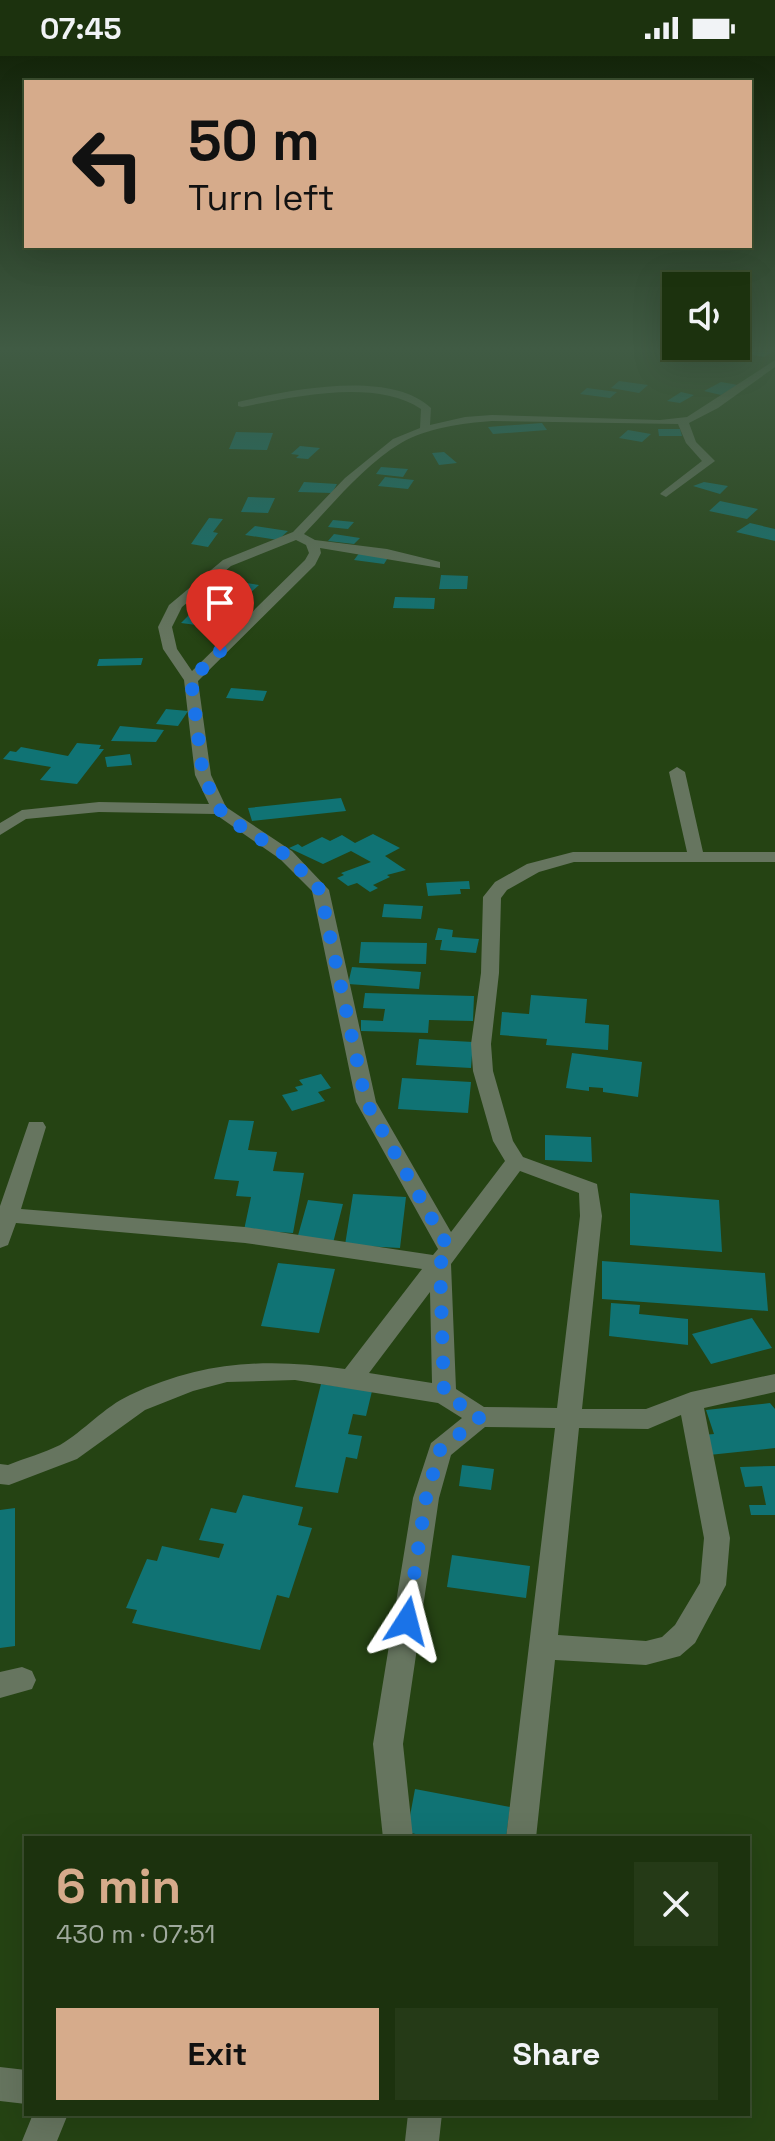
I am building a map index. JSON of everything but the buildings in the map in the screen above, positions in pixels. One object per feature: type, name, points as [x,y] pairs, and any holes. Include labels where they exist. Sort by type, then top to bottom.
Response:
[{"type":"street","points":[[191,680],[311,562],[315,553],[305,539],[308,521],[389,447]]},
{"type":"street","points":[[666,494],[709,461],[695,447]]},
{"type":"street","points":[[436,565],[305,539],[227,563],[176,605],[165,627],[170,649],[191,680],[203,775],[219,809],[286,855],[320,890],[366,1102],[444,1256],[444,1394]]},
{"type":"street","points":[[677,772],[696,856]]},
{"type":"street","points":[[0,830],[22,815],[99,807],[219,809]]},
{"type":"street","points":[[521,1836],[591,1216],[589,1189],[516,1162],[503,1141],[483,1071],[481,1044],[490,973],[492,897],[501,886],[550,861],[607,855],[775,857]]},
{"type":"street","points":[[0,1240],[36,1127]]},
{"type":"street","points":[[351,1379],[516,1162]]},
{"type":"street","points":[[8,1215],[444,1256]]},
{"type":"street","points":[[0,1474],[9,1475],[68,1452],[136,1403],[188,1383],[241,1373],[295,1371],[444,1394],[480,1417],[570,1420],[648,1419],[691,1401],[775,1383]]},
{"type":"street","points":[[544,1647],[646,1653],[670,1647],[685,1634],[713,1585],[717,1538],[691,1401]]},
{"type":"street","points":[[398,1836],[388,1744],[426,1498],[440,1450],[480,1417]]},
{"type":"street","points":[[0,2084],[24,2087]]},
{"type":"street","points":[[39,2141],[50,2116]]},
{"type":"street","points":[[422,2141],[425,2116]]},
{"type":"route","points":[[220,651],[191,680],[203,775],[219,809],[286,855],[320,890],[366,1102],[449,1249],[440,1264],[444,1394],[480,1417],[440,1450],[426,1498],[407,1621]]}]
